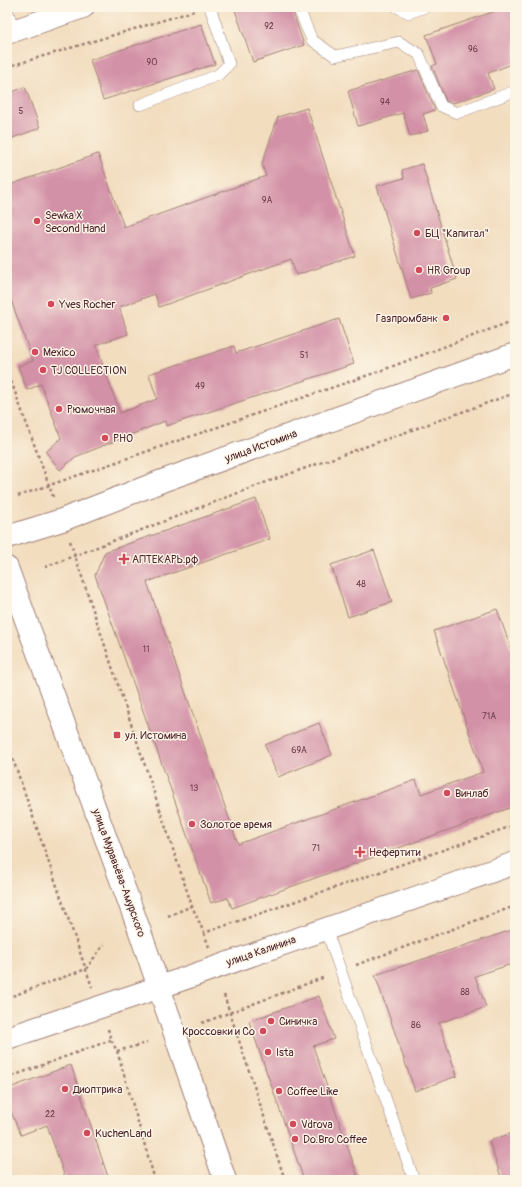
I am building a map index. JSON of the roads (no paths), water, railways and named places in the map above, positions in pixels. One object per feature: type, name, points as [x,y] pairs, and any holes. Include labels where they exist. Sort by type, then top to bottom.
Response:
[{"type":"main road","points":[[10,32],[83,7]]},
{"type":"main road","name":"улица Истомина","points":[[7,537],[62,520],[162,481],[515,354]]},
{"type":"main road","name":"улица Муравьёва-Амурского","points":[[7,568],[160,987],[226,1180]]},
{"type":"main road","name":"улица Калинина","points":[[7,1038],[160,987],[515,863]]},
{"type":"lane","points":[[140,105],[218,75],[228,64],[210,7]]},
{"type":"lane","points":[[298,7],[312,40],[335,56],[399,42],[419,54],[440,106],[457,112],[515,91]]},
{"type":"lane","points":[[397,7],[409,13],[425,7]]},
{"type":"lane","points":[[7,10],[10,32]]},
{"type":"lane","points":[[326,929],[414,1180]]},
{"type":"place","name":"Sewka X Second Hand","points":[[37,221]]},
{"type":"place","name":"БЦ \"Капитал\"","points":[[417,233]]},
{"type":"place","name":"HR Group","points":[[419,270]]},
{"type":"place","name":"Yves Rocher","points":[[51,304]]},
{"type":"place","name":"Газпромбанк","points":[[446,318]]},
{"type":"place","name":"Mexico","points":[[35,352]]},
{"type":"place","name":"TJ COLLECTION","points":[[43,370]]},
{"type":"place","name":"Рюмочная","points":[[59,409]]},
{"type":"place","name":"PHO","points":[[105,438]]},
{"type":"place","name":"АПТЕКАРЬ.рф","points":[[124,559]]},
{"type":"place","name":"ул. Истомина","points":[[117,735]]},
{"type":"place","name":"Винлаб","points":[[447,793]]},
{"type":"place","name":"Золотое время","points":[[192,824]]},
{"type":"place","name":"Нефертити","points":[[360,852]]},
{"type":"place","name":"Синичка","points":[[271,1021]]},
{"type":"place","name":"Кроссовки и Co","points":[[263,1031]]},
{"type":"place","name":"Ista","points":[[268,1052]]},
{"type":"place","name":"Диоптрика","points":[[65,1089]]},
{"type":"place","name":"Coffee Like","points":[[279,1091]]},
{"type":"place","name":"Vdrova","points":[[293,1124]]},
{"type":"place","name":"KuchenLand","points":[[87,1133]]},
{"type":"place","name":"Do.Bro Coffee","points":[[295,1139]]}]
